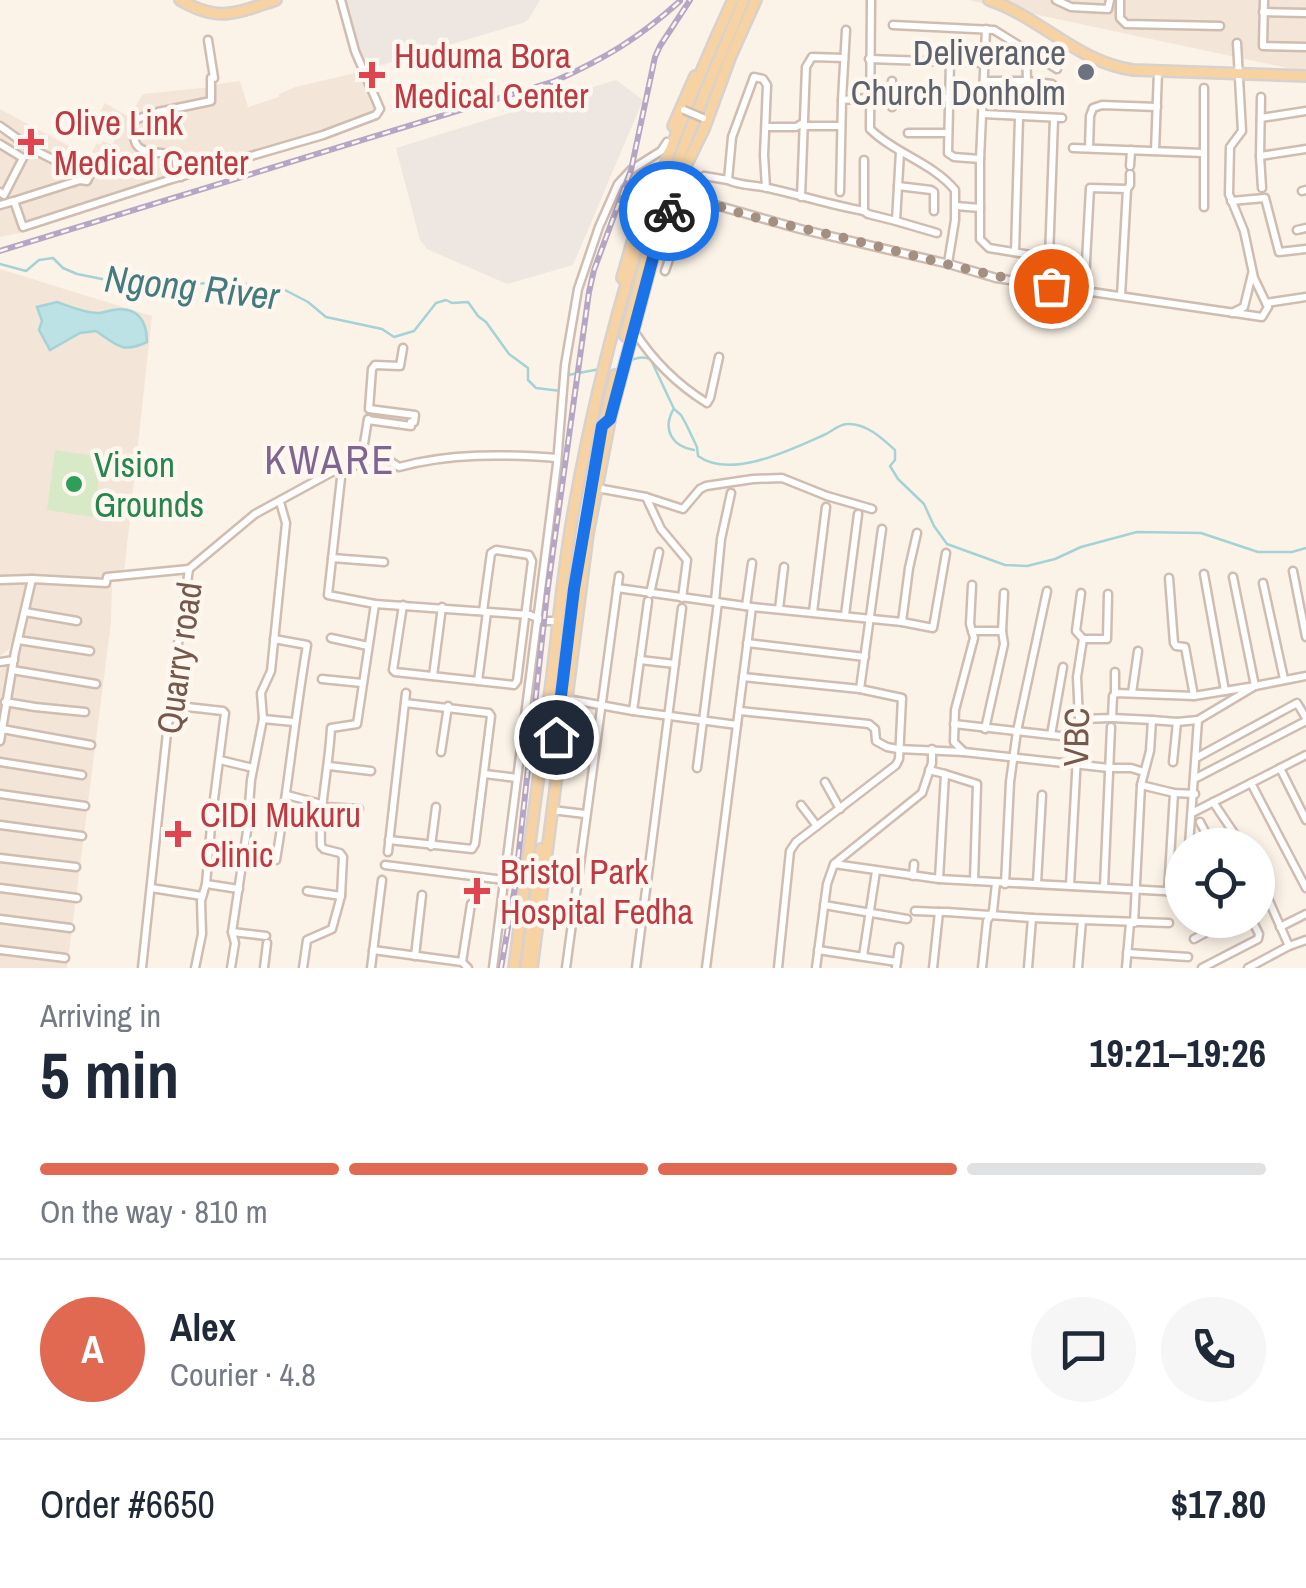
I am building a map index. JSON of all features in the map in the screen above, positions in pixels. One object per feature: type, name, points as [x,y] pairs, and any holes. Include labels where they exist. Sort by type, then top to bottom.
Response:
[{"type":"main road","points":[[180,0],[217,15],[276,0]]},
{"type":"main road","points":[[621,305],[619,294],[628,252],[667,142],[731,0]]},
{"type":"main road","points":[[514,968],[574,508],[602,379],[645,219],[731,0]]},
{"type":"main road","points":[[629,336],[660,207],[744,0]]},
{"type":"main road","points":[[529,968],[564,671],[606,422],[655,250],[730,58],[757,0]]},
{"type":"main road","points":[[989,0],[1108,65],[1158,72],[1306,76]]},
{"type":"main road","points":[[529,968],[586,528],[606,422]]},
{"type":"street","points":[[14,200],[23,228],[323,136],[378,113],[380,108],[355,52],[341,0]]},
{"type":"street","points":[[871,0],[870,129],[952,186],[956,206],[948,263]]},
{"type":"street","points":[[1056,0],[1108,9],[1110,0]]},
{"type":"street","points":[[1120,0],[1124,24],[1220,26]]},
{"type":"street","points":[[1264,0],[1263,46],[1306,47]]},
{"type":"street","points":[[1263,12],[1306,13]]},
{"type":"street","points":[[893,26],[994,30],[1057,69]]},
{"type":"street","points":[[983,114],[1058,118],[1049,258],[988,248],[982,242],[980,159],[986,29]]},
{"type":"street","points":[[840,192],[846,30]]},
{"type":"street","points":[[181,177],[175,156],[136,145],[132,134],[134,120],[211,101],[214,78],[208,40]]},
{"type":"street","points":[[678,188],[691,196],[800,229],[996,278],[1262,317],[1268,310],[1252,272],[1244,231],[1228,190],[1230,147],[1242,130],[1237,43]]},
{"type":"street","points":[[1026,48],[1026,81]]},
{"type":"street","points":[[801,197],[809,59],[844,58]]},
{"type":"street","points":[[870,60],[984,63]]},
{"type":"street","points":[[950,60],[948,154],[980,159]]},
{"type":"street","points":[[1155,151],[1158,72]]},
{"type":"street","points":[[728,180],[732,137],[754,77],[763,79],[767,86],[766,188]]},
{"type":"street","points":[[892,80],[892,106]]},
{"type":"street","points":[[984,81],[1052,84]]},
{"type":"street","points":[[1204,88],[1204,207]]},
{"type":"street","points":[[1262,96],[1262,188]]},
{"type":"street","points":[[892,97],[947,98]]},
{"type":"street","points":[[842,100],[869,98]]},
{"type":"street","points":[[1090,148],[1093,108],[1157,106]]},
{"type":"street","points":[[682,109],[706,119]]},
{"type":"street","points":[[1262,118],[1306,111]]},
{"type":"street","points":[[1014,252],[1019,117]]},
{"type":"street","points":[[0,126],[32,149],[89,177],[87,181],[0,205]]},
{"type":"street","points":[[767,127],[840,126]]},
{"type":"street","points":[[908,133],[947,132]]},
{"type":"street","points":[[494,968],[567,351],[582,275],[618,184],[661,152],[667,142]]},
{"type":"street","points":[[0,144],[22,159],[4,195],[0,192]]},
{"type":"street","points":[[1074,148],[1203,153]]},
{"type":"street","points":[[1121,296],[1131,150]]},
{"type":"street","points":[[1260,156],[1306,150]]},
{"type":"street","points":[[896,221],[900,152]]},
{"type":"street","points":[[864,160],[864,211]]},
{"type":"street","points":[[704,176],[864,211],[937,233]]},
{"type":"street","points":[[898,186],[932,191],[934,211]]},
{"type":"street","points":[[1085,280],[1090,188],[1126,189]]},
{"type":"street","points":[[665,271],[691,196]]},
{"type":"street","points":[[1231,201],[1265,198],[1280,252],[1306,250]]},
{"type":"street","points":[[956,206],[980,208]]},
{"type":"street","points":[[1232,313],[1244,307],[1252,272]]},
{"type":"street","points":[[1266,303],[1306,297]]},
{"type":"street","points":[[629,336],[687,391],[707,403],[719,357]]},
{"type":"street","points":[[361,462],[372,369],[375,365],[400,366],[404,348]]},
{"type":"street","points":[[368,420],[411,426],[415,415],[369,409]]},
{"type":"street","name":"Quarry road","points":[[142,968],[172,714],[169,706],[189,569],[255,514],[319,478],[361,462],[388,460],[398,466],[426,459],[473,456],[557,458]]},
{"type":"street","points":[[342,469],[329,598],[558,621]]},
{"type":"street","points":[[596,488],[646,497],[682,509],[706,486],[782,478],[872,510]]},
{"type":"street","points":[[698,768],[721,539],[732,492]]},
{"type":"street","points":[[646,497],[660,528],[687,560],[682,598]]},
{"type":"street","points":[[232,968],[232,932],[264,719],[261,693],[271,671],[286,524],[280,502]]},
{"type":"street","points":[[813,612],[826,507]]},
{"type":"street","points":[[845,616],[858,514]]},
{"type":"street","points":[[860,690],[882,528]]},
{"type":"street","points":[[902,622],[917,534]]},
{"type":"street","points":[[403,605],[394,671],[478,681],[516,684],[531,557],[496,550],[490,555],[478,681]]},
{"type":"street","points":[[633,712],[658,552]]},
{"type":"street","points":[[617,588],[649,597],[934,627],[946,554]]},
{"type":"street","points":[[332,558],[384,562]]},
{"type":"street","points":[[706,968],[748,643],[752,563]]},
{"type":"street","points":[[779,609],[784,567]]},
{"type":"street","points":[[0,580],[106,583],[107,577],[189,569]]},
{"type":"street","points":[[1293,571],[1306,637]]},
{"type":"street","points":[[1204,574],[1224,691]]},
{"type":"street","points":[[566,968],[619,576]]},
{"type":"street","points":[[1233,577],[1254,686]]},
{"type":"street","points":[[1169,578],[1174,643],[1186,647],[1194,696]]},
{"type":"street","points":[[0,741],[32,579]]},
{"type":"street","points":[[1263,583],[1284,679]]},
{"type":"street","points":[[964,752],[954,742],[954,724],[974,638],[972,585]]},
{"type":"street","points":[[1006,884],[1010,782],[1046,591]]},
{"type":"street","points":[[984,728],[1004,644],[1004,593]]},
{"type":"street","name":"VBC","points":[[1070,885],[1079,718],[1076,678],[1082,639],[1076,631],[1081,593]]},
{"type":"street","points":[[1082,639],[1107,639],[1108,594]]},
{"type":"street","points":[[303,968],[306,940],[332,929],[341,896],[342,857],[321,846],[330,728],[357,724],[374,604]]},
{"type":"street","points":[[433,676],[442,607]]},
{"type":"street","points":[[636,968],[682,608]]},
{"type":"street","points":[[25,612],[77,621]]},
{"type":"street","points":[[972,631],[1002,632]]},
{"type":"street","points":[[331,638],[368,646]]},
{"type":"street","points":[[274,639],[307,644],[276,860]]},
{"type":"street","points":[[18,640],[90,651]]},
{"type":"street","points":[[748,643],[865,657]]},
{"type":"street","points":[[1132,693],[1138,651]]},
{"type":"street","points":[[0,662],[14,660]]},
{"type":"street","points":[[640,660],[675,664]]},
{"type":"street","points":[[1051,735],[1063,667]]},
{"type":"street","points":[[12,670],[96,684]]},
{"type":"street","points":[[1104,887],[1115,672]]},
{"type":"street","points":[[1115,693],[1194,696],[1306,676]]},
{"type":"street","points":[[743,677],[902,698],[899,759],[894,768],[790,850],[778,968]]},
{"type":"street","points":[[322,679],[362,683]]},
{"type":"street","points":[[1079,718],[1112,722],[1198,720],[1254,686]]},
{"type":"street","points":[[388,852],[389,840],[405,698],[489,712],[474,847],[470,850],[389,840]]},
{"type":"street","points":[[566,699],[737,726]]},
{"type":"street","points":[[5,702],[85,712]]},
{"type":"street","points":[[1195,779],[1306,719],[1297,702],[1196,758]]},
{"type":"street","points":[[169,706],[224,712],[202,896],[202,934],[195,968]]},
{"type":"street","points":[[441,752],[448,706]]},
{"type":"street","points":[[740,711],[869,724],[875,729],[878,743],[887,747],[1144,772]]},
{"type":"street","points":[[264,719],[294,722]]},
{"type":"street","points":[[1126,968],[1141,785],[1150,751],[1152,720]]},
{"type":"street","points":[[1191,828],[1198,720]]},
{"type":"street","points":[[1174,762],[1177,722]]},
{"type":"street","points":[[954,724],[1078,738]]},
{"type":"street","points":[[2,729],[91,746]]},
{"type":"street","points":[[816,968],[834,864],[922,792],[933,759],[932,749]]},
{"type":"street","points":[[1192,813],[1306,755]]},
{"type":"street","points":[[220,760],[254,768]]},
{"type":"street","points":[[0,762],[82,775]]},
{"type":"street","points":[[329,766],[371,770]]},
{"type":"street","points":[[1280,768],[1306,820]]},
{"type":"street","points":[[929,770],[978,784],[974,881]]},
{"type":"street","points":[[484,774],[517,778]]},
{"type":"street","points":[[939,879],[945,774]]},
{"type":"street","points":[[825,782],[840,809]]},
{"type":"street","points":[[1252,783],[1306,888]]},
{"type":"street","points":[[1141,785],[1195,794]]},
{"type":"street","points":[[1172,828],[1174,793]]},
{"type":"street","points":[[0,794],[84,806]]},
{"type":"street","points":[[287,795],[325,807],[358,810]]},
{"type":"street","points":[[1037,883],[1042,795]]},
{"type":"street","points":[[1213,802],[1231,828]]},
{"type":"street","points":[[801,806],[817,826]]},
{"type":"street","points":[[431,846],[436,807]]},
{"type":"street","points":[[552,810],[586,814]]},
{"type":"street","points":[[1200,822],[1203,828]]},
{"type":"street","points":[[0,824],[82,836]]},
{"type":"street","points":[[0,858],[76,867]]},
{"type":"street","points":[[384,864],[504,880]]},
{"type":"street","points":[[834,864],[939,879],[1165,892]]},
{"type":"street","points":[[912,876],[914,864]]},
{"type":"street","points":[[871,968],[870,914],[876,871]]},
{"type":"street","points":[[371,968],[382,880]]},
{"type":"street","points":[[982,968],[996,883]]},
{"type":"street","points":[[206,884],[239,889]]},
{"type":"street","points":[[0,888],[78,898]]},
{"type":"street","points":[[151,888],[202,896]]},
{"type":"street","points":[[306,891],[341,896]]},
{"type":"street","points":[[416,956],[422,894]]},
{"type":"street","points":[[373,950],[465,965],[471,904]]},
{"type":"street","points":[[824,905],[907,919]]},
{"type":"street","points":[[915,910],[1165,923]]},
{"type":"street","points":[[932,968],[939,912]]},
{"type":"street","points":[[1280,927],[1306,914]]},
{"type":"street","points":[[1275,915],[1290,946]]},
{"type":"street","points":[[1028,968],[1032,918]]},
{"type":"street","points":[[0,920],[70,928]]},
{"type":"street","points":[[1078,968],[1082,920]]},
{"type":"street","points":[[232,932],[266,939],[264,968]]},
{"type":"street","points":[[1202,968],[1258,938]]},
{"type":"street","points":[[1248,968],[1306,940]]},
{"type":"street","points":[[818,950],[897,965],[899,948]]},
{"type":"street","points":[[0,950],[65,958]]},
{"type":"street","points":[[1127,953],[1188,957]]},
{"type":"shaded area","points":[[343,0],[540,0],[523,23],[365,70]]},
{"type":"shaded area","points":[[968,0],[1306,0],[1306,72]]},
{"type":"shaded area","points":[[364,71],[380,112],[90,201],[25,232],[0,237],[0,109],[69,146],[63,163],[91,177],[100,158],[92,152],[97,143],[112,145],[116,136],[99,127],[98,115],[105,103],[129,117],[143,94],[240,81],[248,107],[295,87]]},
{"type":"shaded area","points":[[616,80],[643,100],[573,265],[507,284],[427,249],[420,240],[396,148]]},
{"type":"shaded area","points":[[0,269],[152,316],[123,582],[14,580],[112,586],[111,622],[67,968],[0,968],[0,670],[15,659],[21,617],[9,649],[0,656]]},
{"type":"green space","name":"Vision Grounds","points":[[55,450],[102,457],[93,517],[47,510]]},
{"type":"water","points":[[57,302],[92,313],[121,309],[134,312],[145,327],[147,342],[125,347],[96,331],[80,333],[50,350],[39,330],[42,321],[37,307]]},
{"type":"waterway","name":"Ngong River","points":[[0,264],[26,271],[39,260],[53,258],[77,274],[152,289],[176,283],[246,284],[285,290],[326,317],[382,329],[394,337],[414,331],[436,303],[468,302],[509,354],[528,368],[528,380],[536,388],[561,391]]},
{"type":"waterway","name":"Ngong River","points":[[627,361],[651,360],[674,409],[686,424],[698,456],[712,463],[762,460],[844,424],[867,429],[895,450],[890,466],[924,504],[947,544],[1005,565],[1027,566],[1137,532],[1201,533],[1258,552],[1306,548]]},
{"type":"waterway","name":"Ngong River","points":[[566,379],[568,375],[600,369]]},
{"type":"waterway","points":[[673,410],[669,431],[680,445],[694,450]]},
{"type":"railway","points":[[501,968],[515,887],[547,594],[589,292],[631,170],[655,57],[690,0]]},
{"type":"railway","points":[[0,251],[555,81],[621,46],[680,1]]},
{"type":"way so far","points":[[669,211],[678,188],[712,204],[800,229],[996,278],[1051,286]]},
{"type":"place","name":"Deliverance Church Donholm","points":[[1086,72]]},
{"type":"place","name":"Huduma Bora Medical Center","points":[[372,75]]},
{"type":"place","name":"Olive Link Medical Center","points":[[31,142]]},
{"type":"place","name":"Vision Grounds","points":[[74,484]]},
{"type":"place","name":"CIDI Mukuru Clinic","points":[[178,834]]},
{"type":"place","name":"Bristol Park Hospital Fedha","points":[[477,891]]},
{"type":"district","name":"KWARE","points":[[330,459]]},
{"type":"route","points":[[556,737],[574,589],[602,426],[610,419],[669,211]]}]
